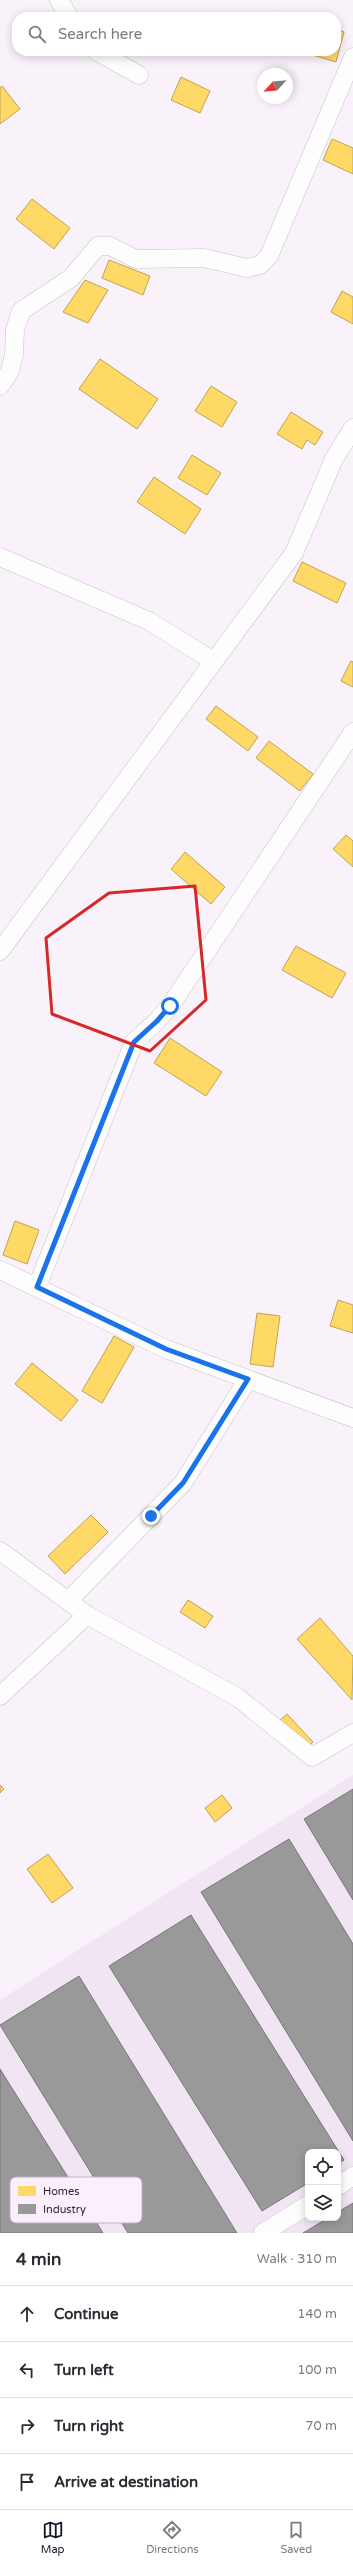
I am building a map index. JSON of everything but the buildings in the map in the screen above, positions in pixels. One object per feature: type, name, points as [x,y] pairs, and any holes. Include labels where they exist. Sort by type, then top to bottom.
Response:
[{"type":"street","points":[[59,0],[66,12]]},
{"type":"street","points":[[105,56],[139,75]]},
{"type":"street","points":[[0,386],[10,371],[14,355],[15,330],[21,311],[71,278],[98,246],[110,246],[136,259],[204,258],[247,268],[260,265],[269,256],[353,57]]},
{"type":"street","points":[[0,951],[294,553],[334,459],[353,428]]},
{"type":"street","points":[[0,557],[149,621],[213,661]]},
{"type":"street","points":[[37,1287],[134,1042],[157,1021],[170,1006],[353,732]]},
{"type":"street","points":[[0,1270],[166,1349],[353,1418]]},
{"type":"street","points":[[68,1601],[183,1483],[248,1379]]},
{"type":"street","points":[[0,1551],[87,1615],[237,1697],[312,1757],[318,1756],[353,1733]]},
{"type":"street","points":[[0,1696],[87,1615]]},
{"type":"street","points":[[340,2185],[353,2176]]},
{"type":"street","points":[[263,2233],[305,2207]]},
{"type":"highlighted area","points":[[195,886],[206,1000],[150,1051],[52,1014],[46,938],[109,893]]},
{"type":"shaded area","points":[[353,1775],[353,2233],[0,2233],[0,2000]]},
{"type":"route","points":[[151,1516],[183,1483],[248,1379],[166,1349],[37,1287],[134,1042],[157,1021],[170,1006]]}]
